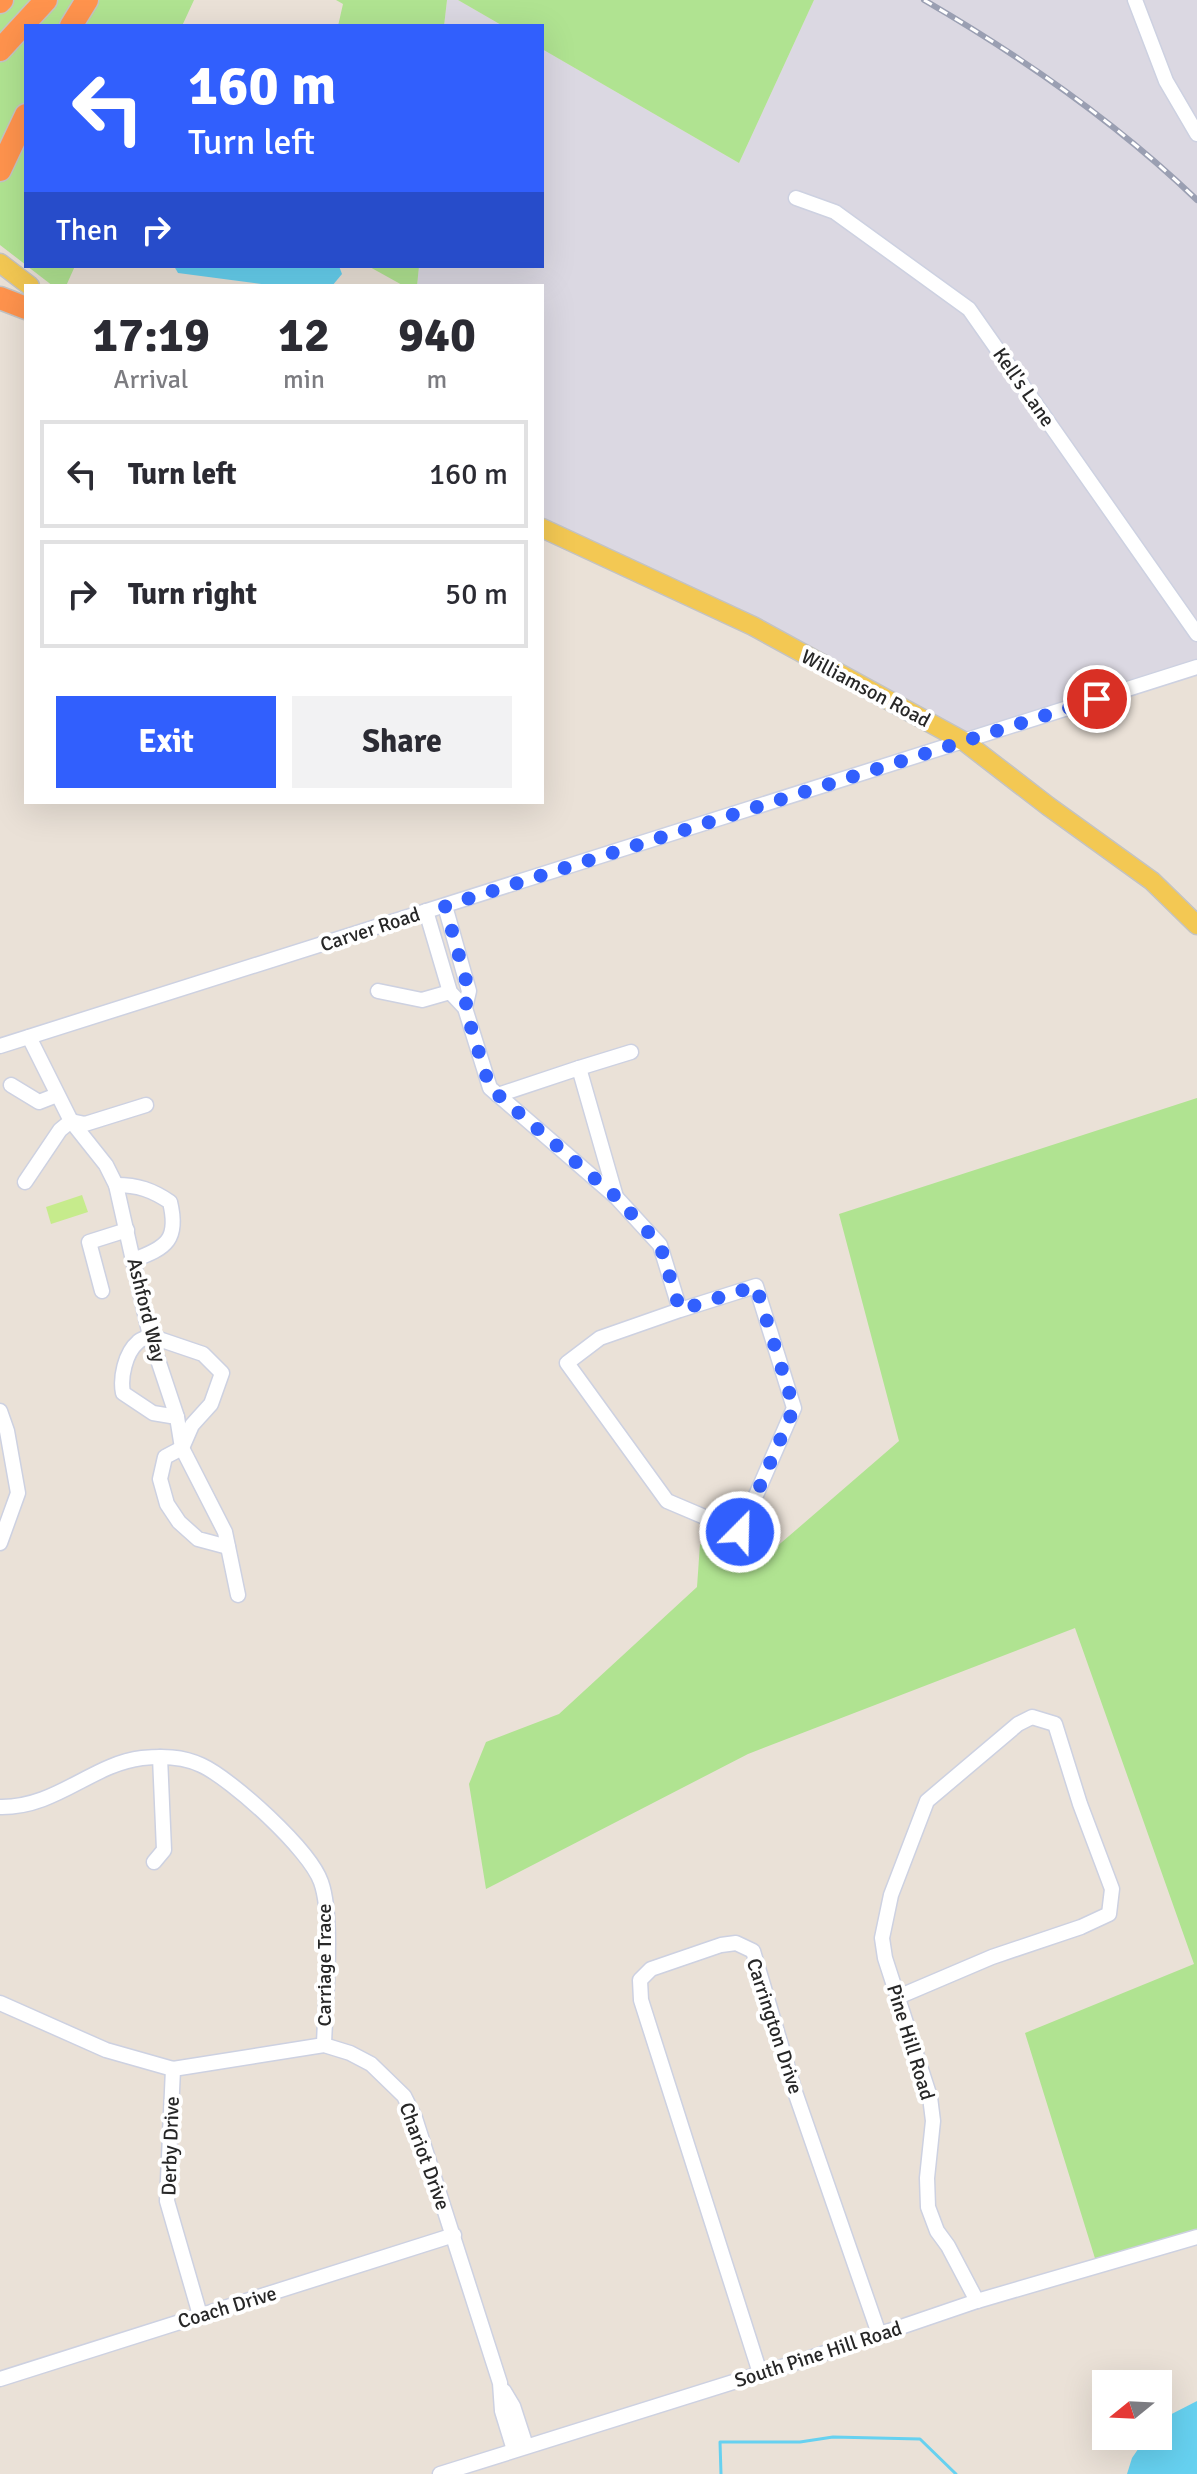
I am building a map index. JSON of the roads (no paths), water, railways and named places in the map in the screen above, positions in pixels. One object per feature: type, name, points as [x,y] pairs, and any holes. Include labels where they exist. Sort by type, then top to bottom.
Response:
[{"type":"highway","points":[[0,50],[46,0]]},
{"type":"highway","points":[[72,24],[87,0]]},
{"type":"highway","points":[[0,170],[24,119]]},
{"type":"highway","points":[[0,298],[24,307]]},
{"type":"main road","points":[[0,263],[27,284]]},
{"type":"main road","name":"Williamson Road","points":[[544,529],[753,626],[965,742],[1152,881],[1197,925]]},
{"type":"street","points":[[1135,0],[1166,81],[1197,134]]},
{"type":"street","name":"Kell's Lane","points":[[796,198],[835,212],[969,309],[1197,634]]},
{"type":"street","name":"Carver Road","points":[[0,1046],[1197,667]]},
{"type":"street","points":[[445,906],[469,991],[465,1008]]},
{"type":"street","points":[[426,911],[450,992],[465,1008],[490,1088],[616,1197],[660,1245],[680,1310]]},
{"type":"street","points":[[378,991],[422,1000],[450,992]]},
{"type":"street","name":"Ashford Way","points":[[29,1037],[71,1121],[106,1165],[116,1185],[150,1336],[177,1417],[182,1448],[225,1532],[238,1595]]},
{"type":"street","points":[[498,1095],[631,1052]]},
{"type":"street","points":[[579,1068],[616,1197]]},
{"type":"street","points":[[11,1085],[39,1102],[57,1095]]},
{"type":"street","points":[[25,1182],[60,1130],[71,1121],[85,1124],[146,1105]]},
{"type":"street","points":[[116,1185],[137,1185],[154,1191],[170,1202],[175,1222],[167,1242],[154,1252],[133,1260]]},
{"type":"street","points":[[102,1291],[89,1242],[127,1230]]},
{"type":"street","points":[[756,1286],[794,1408],[740,1532],[667,1501],[567,1363],[600,1338],[680,1310],[756,1286]]},
{"type":"street","points":[[177,1417],[153,1413],[123,1393],[120,1378],[131,1354],[137,1342],[150,1336],[203,1354],[222,1373],[211,1404],[192,1425],[182,1448],[165,1457],[160,1479],[167,1504],[179,1522],[198,1539],[228,1547]]},
{"type":"street","points":[[0,1411],[7,1431],[18,1493],[0,1543]]},
{"type":"street","name":"Pine Hill Road","points":[[898,1997],[992,1957],[1081,1927],[1109,1914],[1112,1889],[1080,1804],[1055,1724],[1032,1717],[1018,1724],[927,1801],[891,1895],[882,1938],[898,1997],[930,2097],[933,2121],[927,2178],[928,2207],[937,2231],[977,2301]]},
{"type":"street","points":[[154,1862],[164,1850],[160,1757]]},
{"type":"street","name":"Carriage Trace","points":[[0,1807],[17,1807],[41,1801],[123,1762],[180,1757],[201,1764],[220,1776],[256,1806],[293,1844],[309,1861],[321,1882],[327,1913],[324,2045]]},
{"type":"street","name":"Carrington Drive","points":[[760,2373],[641,2000],[640,1980],[651,1969],[721,1945],[736,1943],[753,1951],[794,2089],[879,2334]]},
{"type":"street","name":"Chariot Drive","points":[[0,2003],[106,2050],[173,2069],[324,2045],[371,2064],[404,2096],[415,2118],[500,2383],[513,2406],[520,2448]]},
{"type":"street","name":"Derby Drive","points":[[173,2069],[167,2201],[200,2315]]},
{"type":"street","name":"Coach Drive","points":[[0,2379],[454,2235]]},
{"type":"street","name":"South Pine Hill Road","points":[[440,2474],[977,2301],[1197,2237]]},
{"type":"water","points":[[175,268],[340,268],[342,274],[334,284],[261,284],[178,273]]},
{"type":"water","points":[[1197,2401],[1197,2474],[1127,2474],[1137,2450],[1172,2450],[1172,2414]]},
{"type":"waterway","points":[[721,2474],[720,2442],[800,2442],[833,2437],[920,2439],[956,2474]]},
{"type":"railway","points":[[924,0],[1066,92],[1134,143],[1197,200]]}]
